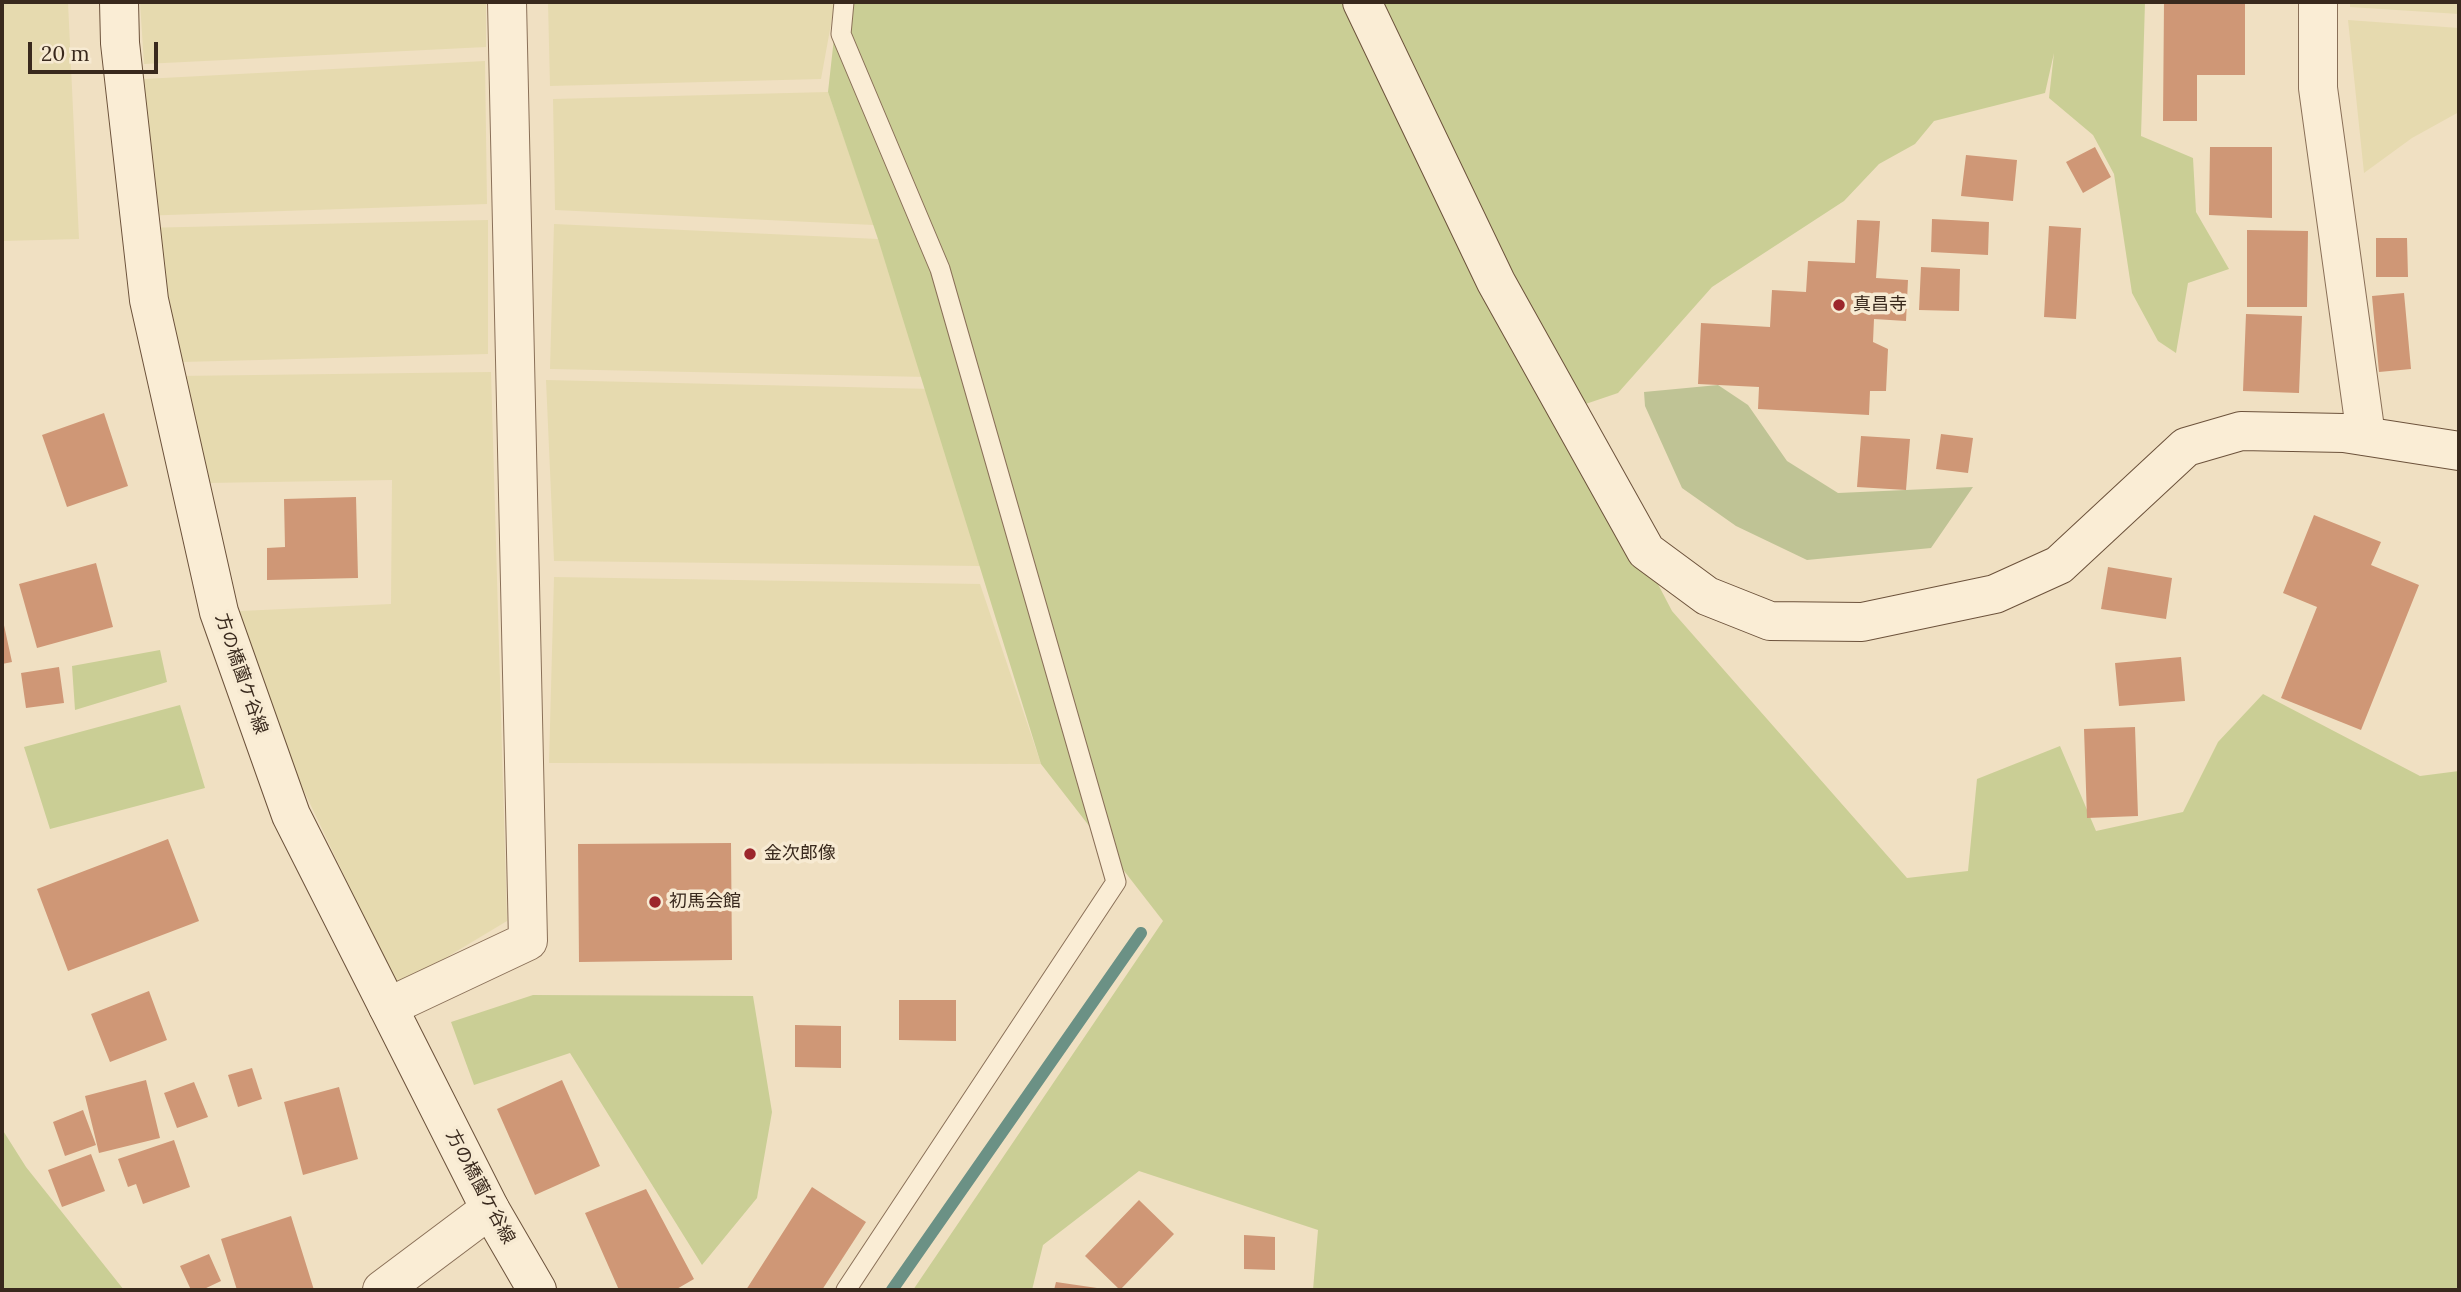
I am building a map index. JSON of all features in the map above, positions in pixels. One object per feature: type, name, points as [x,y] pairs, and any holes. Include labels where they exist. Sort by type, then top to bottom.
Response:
[{"type":"street","name":"方の橋薗ケ谷線","points":[[119,2],[120,43],[149,300],[219,612],[291,815],[489,1209],[537,1290]]},
{"type":"street","points":[[388,1007],[528,941],[508,2]]},
{"type":"street","points":[[1362,2],[1496,282],[1646,551],[1707,596],[1770,621],[1862,622],[1996,594],[2059,565],[2186,447],[2241,431],[2366,436],[2459,451]]},
{"type":"street","points":[[2318,2],[2318,88],[2366,436]]},
{"type":"street","points":[[382,1290],[489,1209]]},
{"type":"lane","points":[[844,2],[841,34],[940,269],[1116,882],[846,1290]]},
{"type":"shaded area","points":[[2,2],[68,2],[79,239],[2,241]]},
{"type":"shaded area","points":[[140,2],[486,2],[486,47],[144,64]]},
{"type":"shaded area","points":[[548,2],[835,2],[821,79],[550,86]]},
{"type":"shaded area","points":[[2350,2],[2459,2],[2459,14],[2350,7]]},
{"type":"shaded area","points":[[2348,20],[2459,28],[2459,112],[2412,138],[2364,173]]},
{"type":"shaded area","points":[[485,61],[487,204],[139,216],[125,80]]},
{"type":"shaded area","points":[[828,92],[874,225],[555,210],[553,99]]},
{"type":"shaded area","points":[[488,220],[488,354],[182,362],[141,228]]},
{"type":"shaded area","points":[[554,224],[878,239],[927,377],[550,369]]},
{"type":"shaded area","points":[[491,372],[507,921],[397,987],[219,612],[391,604],[392,480],[207,483],[177,376]]},
{"type":"shaded area","points":[[546,380],[933,389],[980,566],[554,561]]},
{"type":"shaded area","points":[[554,577],[980,584],[1041,764],[549,763]]},
{"type":"green space","points":[[838,2],[2145,2],[2141,136],[2193,158],[2196,212],[2229,269],[2188,283],[2176,353],[2158,341],[2132,293],[2114,174],[2093,135],[2049,98],[2054,53],[2045,93],[1934,121],[1915,144],[1879,164],[1844,201],[1712,287],[1618,393],[1559,413],[1569,414],[1672,611],[1907,878],[1968,871],[1977,779],[2060,746],[2096,831],[2183,812],[2218,742],[2263,694],[2420,776],[2459,771],[2459,1290],[1313,1290],[1318,1230],[1139,1171],[1043,1245],[1032,1290],[913,1290],[1163,921],[1041,764],[878,239],[828,92]]},
{"type":"green space","points":[[1718,385],[1748,405],[1787,461],[1838,493],[1973,487],[1931,548],[1807,560],[1736,526],[1682,488],[1645,406],[1644,392]]},
{"type":"green space","points":[[160,650],[167,682],[75,710],[72,666]]},
{"type":"green space","points":[[180,705],[205,788],[50,829],[24,747]]},
{"type":"green space","points":[[533,995],[753,996],[772,1112],[757,1198],[702,1265],[570,1053],[474,1085],[451,1022]]},
{"type":"green space","points":[[2,1129],[26,1167],[124,1290],[2,1290]]},
{"type":"building","points":[[2164,2],[2245,2],[2245,75],[2197,75],[2197,121],[2163,121]]},
{"type":"building","points":[[2095,147],[2111,177],[2083,193],[2066,162]]},
{"type":"building","points":[[2210,147],[2272,147],[2272,218],[2209,215]]},
{"type":"building","points":[[1966,155],[2017,160],[2013,201],[1961,196]]},
{"type":"building","points":[[1932,219],[1989,222],[1988,255],[1931,252]]},
{"type":"building","name":"真昌寺","points":[[1857,220],[1880,221],[1876,278],[1908,280],[1906,321],[1874,319],[1873,342],[1888,349],[1886,391],[1870,391],[1869,415],[1758,409],[1759,387],[1698,384],[1701,323],[1770,327],[1772,290],[1806,292],[1808,261],[1855,263]]},
{"type":"building","points":[[2049,226],[2081,228],[2076,319],[2044,317]]},
{"type":"building","points":[[2247,230],[2308,231],[2307,307],[2247,307]]},
{"type":"building","points":[[2376,238],[2407,238],[2408,277],[2376,277]]},
{"type":"building","points":[[1921,267],[1960,269],[1959,311],[1919,310]]},
{"type":"building","points":[[2404,293],[2411,369],[2379,372],[2372,296]]},
{"type":"building","points":[[2246,314],[2302,316],[2299,393],[2243,391]]},
{"type":"building","points":[[104,413],[128,486],[67,507],[42,435]]},
{"type":"building","points":[[1941,434],[1973,438],[1968,473],[1936,469]]},
{"type":"building","points":[[1861,436],[1910,439],[1906,490],[1857,487]]},
{"type":"building","points":[[356,497],[358,578],[267,580],[267,548],[285,547],[284,499]]},
{"type":"building","points":[[2314,515],[2381,542],[2371,565],[2419,585],[2361,730],[2281,698],[2317,607],[2283,593]]},
{"type":"building","points":[[96,563],[113,627],[37,648],[19,584]]},
{"type":"building","points":[[2108,567],[2172,578],[2166,619],[2101,609]]},
{"type":"building","points":[[2,616],[12,662],[2,664]]},
{"type":"building","points":[[2181,657],[2185,701],[2119,706],[2115,663]]},
{"type":"building","points":[[59,667],[64,703],[26,708],[21,673]]},
{"type":"building","points":[[2135,727],[2138,816],[2087,818],[2084,729]]},
{"type":"building","points":[[168,839],[199,921],[68,971],[37,889]]},
{"type":"building","name":"初馬会館","points":[[731,843],[732,960],[579,962],[578,844]]},
{"type":"building","points":[[149,991],[167,1040],[110,1062],[91,1014]]},
{"type":"building","points":[[899,1000],[956,1000],[956,1041],[899,1040]]},
{"type":"building","points":[[795,1025],[841,1026],[841,1068],[795,1067]]},
{"type":"building","points":[[252,1068],[262,1099],[238,1107],[228,1075]]},
{"type":"building","points":[[146,1080],[160,1138],[99,1153],[85,1096]]},
{"type":"building","points":[[562,1080],[600,1166],[535,1195],[497,1109]]},
{"type":"building","points":[[194,1082],[208,1117],[177,1128],[164,1093]]},
{"type":"building","points":[[339,1087],[358,1159],[303,1175],[284,1102]]},
{"type":"building","points":[[83,1110],[96,1145],[65,1156],[53,1122]]},
{"type":"building","points":[[174,1140],[190,1187],[143,1204],[136,1184],[128,1187],[118,1159]]},
{"type":"building","points":[[91,1154],[105,1191],[62,1207],[48,1170]]},
{"type":"building","points":[[812,1187],[866,1222],[822,1290],[746,1290]]},
{"type":"building","points":[[646,1189],[694,1279],[675,1290],[619,1290],[585,1213]]},
{"type":"building","points":[[1139,1200],[1174,1234],[1120,1290],[1085,1256]]},
{"type":"building","points":[[291,1216],[314,1290],[237,1290],[221,1239]]},
{"type":"building","points":[[1244,1235],[1275,1237],[1275,1270],[1244,1269]]},
{"type":"building","points":[[209,1254],[221,1281],[202,1290],[191,1290],[180,1266]]},
{"type":"building","points":[[1056,1282],[1097,1288],[1097,1290],[1054,1290]]},
{"type":"waterway","points":[[892,1290],[1141,933]]},
{"type":"place","name":"真昌寺","points":[[1839,305]]},
{"type":"place","name":"金次郎像","points":[[750,854]]},
{"type":"place","name":"初馬会館","points":[[655,902]]}]
